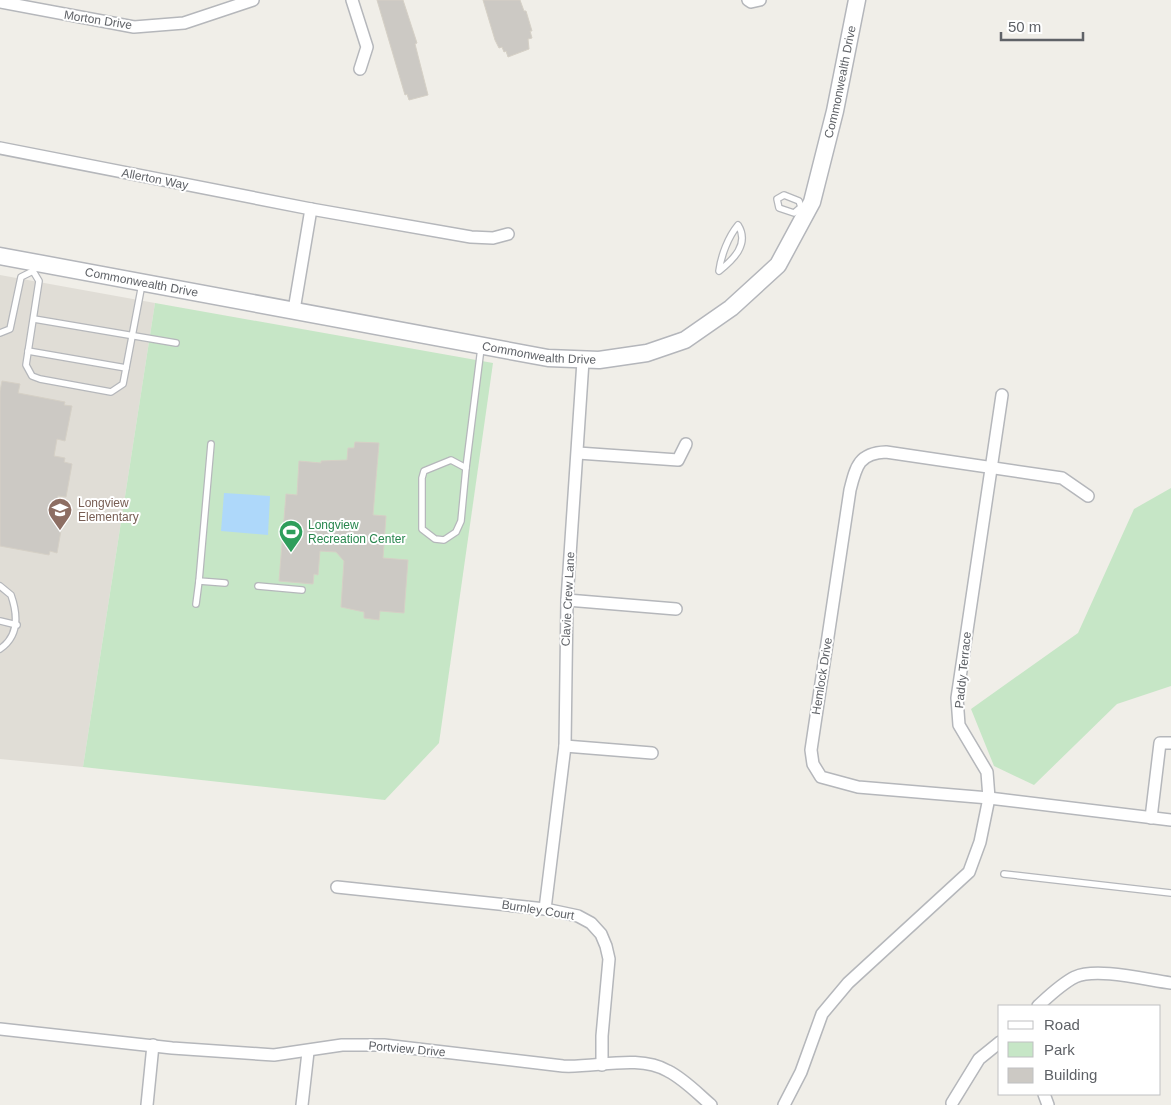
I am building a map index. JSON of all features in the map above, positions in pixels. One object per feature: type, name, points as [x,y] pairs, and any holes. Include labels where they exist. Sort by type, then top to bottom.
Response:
[{"type":"street","name":"Morton Drive","points":[[0,2],[134,27],[184,23],[253,0]]},
{"type":"street","points":[[352,0],[367,47],[360,69]]},
{"type":"street","points":[[748,0],[751,2],[760,0]]},
{"type":"street","name":"Commonwealth Drive","points":[[0,256],[33,267],[143,282],[548,358],[582,361],[647,353],[685,340],[732,308],[778,266],[804,209],[812,202],[836,111],[858,0]]},
{"type":"street","name":"Allerton Way","points":[[0,148],[311,209],[472,238],[493,238],[508,234]]},
{"type":"street","points":[[294,310],[311,209]]},
{"type":"street","name":"Clavie Crew Lane","points":[[545,909],[565,746],[567,600],[578,453],[582,361]]},
{"type":"street","name":"Paddy Terrace","points":[[784,1105],[801,1072],[822,1014],[848,983],[969,872],[980,842],[989,798],[987,772],[959,725],[957,698],[1002,395]]},
{"type":"street","points":[[578,453],[678,460],[686,444]]},
{"type":"street","name":"Hemlock Drive","points":[[1088,496],[1062,478],[886,452],[874,452],[856,466],[850,490],[810,750],[813,764],[821,777],[830,781],[858,787],[989,798],[1171,820]]},
{"type":"street","points":[[567,600],[676,608]]},
{"type":"street","points":[[1151,818],[1160,743],[1171,743]]},
{"type":"street","points":[[565,746],[652,753]]},
{"type":"street","name":"Burnley Court","points":[[337,887],[545,909],[578,916],[591,923],[601,934],[609,959],[602,1036],[602,1065]]},
{"type":"street","points":[[1039,1005],[1056,989],[1076,977],[1092,973],[1171,983]]},
{"type":"street","name":"Portview Drive","points":[[0,1029],[274,1056],[342,1045],[384,1045],[563,1066],[649,1064],[667,1070],[683,1080],[711,1105]]},
{"type":"street","points":[[952,1103],[979,1059],[998,1044]]},
{"type":"street","points":[[147,1105],[153,1045]]},
{"type":"street","points":[[302,1105],[308,1052]]},
{"type":"lane","points":[[738,225],[742,232],[742,242],[736,257],[719,271],[720,259],[728,246],[731,234],[738,225]]},
{"type":"lane","points":[[0,333],[10,330],[21,277],[33,267],[39,281],[26,365],[32,376],[111,392],[123,384],[143,282]]},
{"type":"lane","points":[[34,319],[132,337],[176,342]]},
{"type":"lane","points":[[466,468],[451,460],[424,471],[421,522],[422,528],[435,539],[444,540],[456,532],[462,521],[466,468],[481,346]]},
{"type":"lane","points":[[28,351],[126,368]]},
{"type":"lane","points":[[196,604],[211,444]]},
{"type":"lane","points":[[199,581],[225,583]]},
{"type":"lane","points":[[0,586],[11,595],[17,625],[12,636],[0,649]]},
{"type":"lane","points":[[258,586],[302,590]]},
{"type":"lane","points":[[0,621],[17,625]]},
{"type":"lane","points":[[1004,874],[1171,893]]},
{"type":"shaded area","name":"Longview Elementary","points":[[0,275],[155,303],[83,767],[0,759]]},
{"type":"green space","name":"Longview Recreation Center","points":[[155,303],[493,363],[439,743],[385,800],[83,767]]},
{"type":"green space","points":[[1171,488],[1171,686],[1117,704],[1034,785],[994,766],[971,709],[1078,633],[1134,509]]},
{"type":"water","points":[[224,493],[270,496],[268,535],[221,531]]},
{"type":"building","points":[[377,0],[403,0],[417,43],[415,44],[428,95],[409,100],[407,94],[405,95]]},
{"type":"building","points":[[483,0],[520,0],[524,11],[526,11],[532,31],[530,31],[532,38],[528,39],[529,49],[508,57],[502,47],[499,48]]},
{"type":"building","points":[[2,381],[20,384],[18,393],[65,402],[64,405],[72,406],[65,441],[57,439],[54,456],[65,458],[64,462],[72,464],[66,497],[58,496],[55,518],[63,519],[57,553],[50,551],[49,555],[0,546],[0,391]]},
{"type":"building","name":"Longview Recreation Center","points":[[355,442],[379,443],[373,515],[386,516],[383,558],[408,560],[404,613],[380,611],[379,620],[364,618],[364,612],[341,607],[344,561],[336,552],[320,551],[318,575],[314,574],[313,584],[279,581],[286,494],[297,495],[299,461],[321,463],[321,461],[347,460],[348,448],[354,448]]},
{"type":"place","name":"Longview Elementary","points":[[60,531]]},
{"type":"place","name":"Longview Recreation Center","points":[[291,553]]}]
